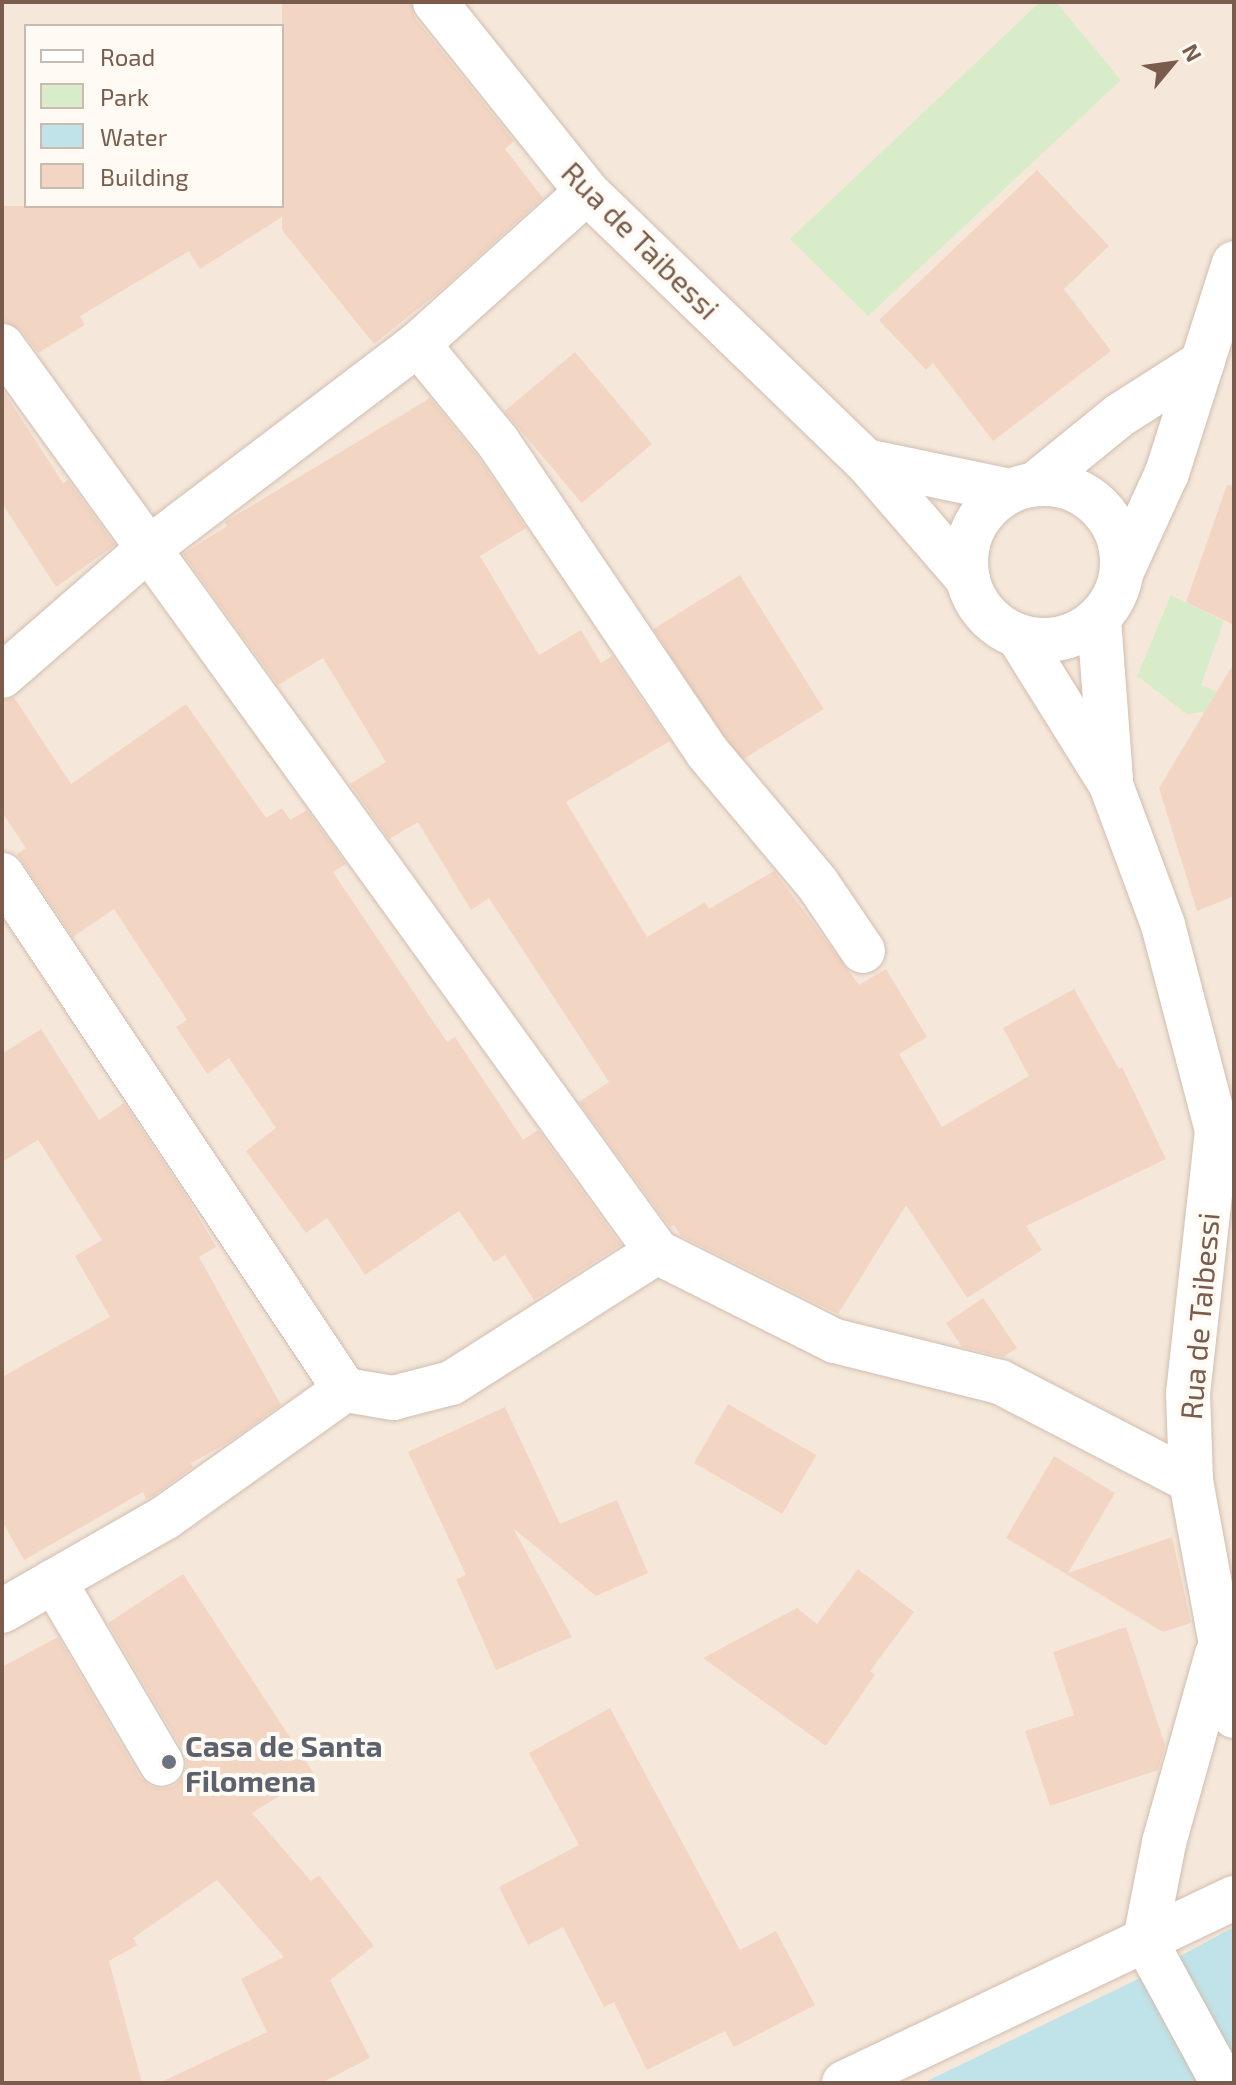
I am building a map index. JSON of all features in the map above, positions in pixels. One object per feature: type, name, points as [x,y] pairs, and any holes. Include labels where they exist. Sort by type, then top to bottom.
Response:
[{"type":"street","name":"Rua de Taibessi","points":[[435,2],[587,192],[866,461],[968,579]]},
{"type":"street","points":[[2,676],[148,549],[418,344],[587,192]]},
{"type":"street","points":[[1203,362],[1120,415],[1022,487],[989,506],[973,527],[966,553],[968,579],[977,603],[995,623],[1019,637],[1048,641],[1075,635],[1099,620],[1115,596],[1123,569],[1167,473],[1203,362],[1234,263]]},
{"type":"street","points":[[418,344],[498,442],[707,752],[817,883],[863,951]]},
{"type":"street","points":[[2,346],[657,1252],[835,1341],[1000,1382],[1191,1481]]},
{"type":"street","points":[[866,461],[1022,487],[1063,485],[1088,497],[1108,516],[1120,541],[1123,569]]},
{"type":"street","name":"Rua de Taibessi","points":[[1099,620],[1111,785]]},
{"type":"street","name":"Rua de Taibessi","points":[[1019,637],[1111,785],[1163,925],[1217,1131],[1188,1393],[1191,1481],[1234,1716]]},
{"type":"street","points":[[2,875],[345,1390]]},
{"type":"street","points":[[2,1611],[166,1517],[345,1390],[393,1398],[451,1383],[657,1252]]},
{"type":"street","points":[[54,1581],[162,1764]]},
{"type":"street","points":[[1220,1644],[1164,1843],[1148,1946],[1223,2083]]},
{"type":"street","points":[[844,2083],[1148,1946],[1234,1898]]},
{"type":"shaded area","points":[[2,2],[1234,2],[1234,2083],[2,2083]]},
{"type":"green space","points":[[1040,2],[1056,2],[1121,80],[868,316],[790,239]]},
{"type":"green space","points":[[1171,595],[1224,621],[1201,685],[1234,698],[1224,732],[1202,712],[1187,714],[1137,676]]},
{"type":"water","points":[[1234,1927],[1234,2083],[923,2083],[1132,1982]]},
{"type":"building","points":[[282,2],[411,2],[415,18],[514,141],[505,149],[543,198],[440,291],[374,344],[282,230],[282,217],[200,269],[189,251],[80,316],[85,325],[38,353],[22,331],[2,320],[2,206],[284,208]]},
{"type":"building","points":[[1037,170],[1109,246],[1064,289],[1111,351],[993,441],[933,363],[926,370],[879,320]]},
{"type":"building","points":[[575,352],[652,444],[582,503],[505,411]]},
{"type":"building","points":[[2,389],[63,483],[68,480],[115,545],[56,587],[2,503]]},
{"type":"building","points":[[430,398],[478,457],[526,528],[480,556],[539,655],[581,630],[601,663],[612,656],[670,741],[566,802],[647,937],[705,902],[709,909],[774,871],[859,985],[886,969],[927,1037],[899,1054],[942,1127],[1029,1076],[1003,1028],[1074,989],[1119,1069],[1122,1067],[1166,1159],[1026,1226],[1042,1250],[967,1298],[906,1205],[838,1314],[681,1236],[674,1225],[670,1227],[579,1102],[609,1082],[489,898],[471,910],[418,822],[389,839],[350,784],[386,762],[323,658],[278,685],[183,554],[227,526],[225,522],[228,520]]},
{"type":"building","points":[[1227,485],[1234,486],[1234,625],[1186,602]]},
{"type":"building","points":[[740,575],[824,709],[737,763],[653,629]]},
{"type":"building","points":[[1234,663],[1234,896],[1197,911],[1159,788]]},
{"type":"building","points":[[14,697],[71,784],[186,704],[266,818],[282,808],[290,820],[307,810],[346,864],[333,872],[447,1042],[455,1037],[523,1140],[538,1130],[621,1245],[534,1300],[505,1255],[494,1262],[459,1211],[365,1275],[327,1218],[306,1233],[246,1151],[276,1128],[229,1058],[207,1074],[176,1027],[187,1020],[114,909],[73,937],[17,854],[26,848],[2,812],[2,700]]},
{"type":"building","points":[[41,1029],[99,1120],[124,1103],[188,1199],[216,1247],[199,1257],[281,1405],[229,1442],[191,1463],[193,1467],[153,1496],[146,1499],[143,1492],[24,1560],[2,1521],[2,1377],[110,1317],[75,1256],[102,1240],[38,1140],[2,1162],[2,1054]]},
{"type":"building","points":[[983,1298],[1017,1348],[1003,1357],[962,1347],[946,1323]]},
{"type":"building","points":[[728,1404],[816,1455],[782,1514],[694,1463]]},
{"type":"building","points":[[505,1407],[560,1524],[617,1500],[648,1573],[596,1596],[513,1528],[572,1637],[496,1670],[456,1579],[466,1575],[408,1452]]},
{"type":"building","points":[[1054,1456],[1115,1493],[1068,1573],[1172,1537],[1191,1623],[1163,1632],[1006,1538]]},
{"type":"building","points":[[858,1569],[914,1612],[870,1671],[875,1675],[826,1746],[703,1658],[797,1608],[817,1624]]},
{"type":"building","points":[[183,1574],[314,1774],[252,1813],[311,1881],[319,1875],[374,1946],[330,1980],[370,2058],[321,2083],[159,2083],[267,2032],[241,1979],[284,1957],[217,1880],[133,1938],[137,1945],[109,1961],[142,2083],[2,2083],[2,1667],[58,1637],[140,1777],[150,1786],[161,1789],[174,1786],[184,1776],[187,1765],[184,1752],[108,1623]]},
{"type":"building","points":[[1126,1627],[1165,1745],[1158,1770],[1050,1806],[1025,1731],[1074,1715],[1053,1652]]},
{"type":"building","points":[[610,1708],[740,1950],[776,1931],[815,2005],[734,2047],[725,2031],[647,2070],[614,2002],[604,2007],[563,1927],[528,1945],[499,1887],[579,1845],[529,1753]]},
{"type":"place","name":"Casa de Santa Filomena","points":[[169,1762]]}]
